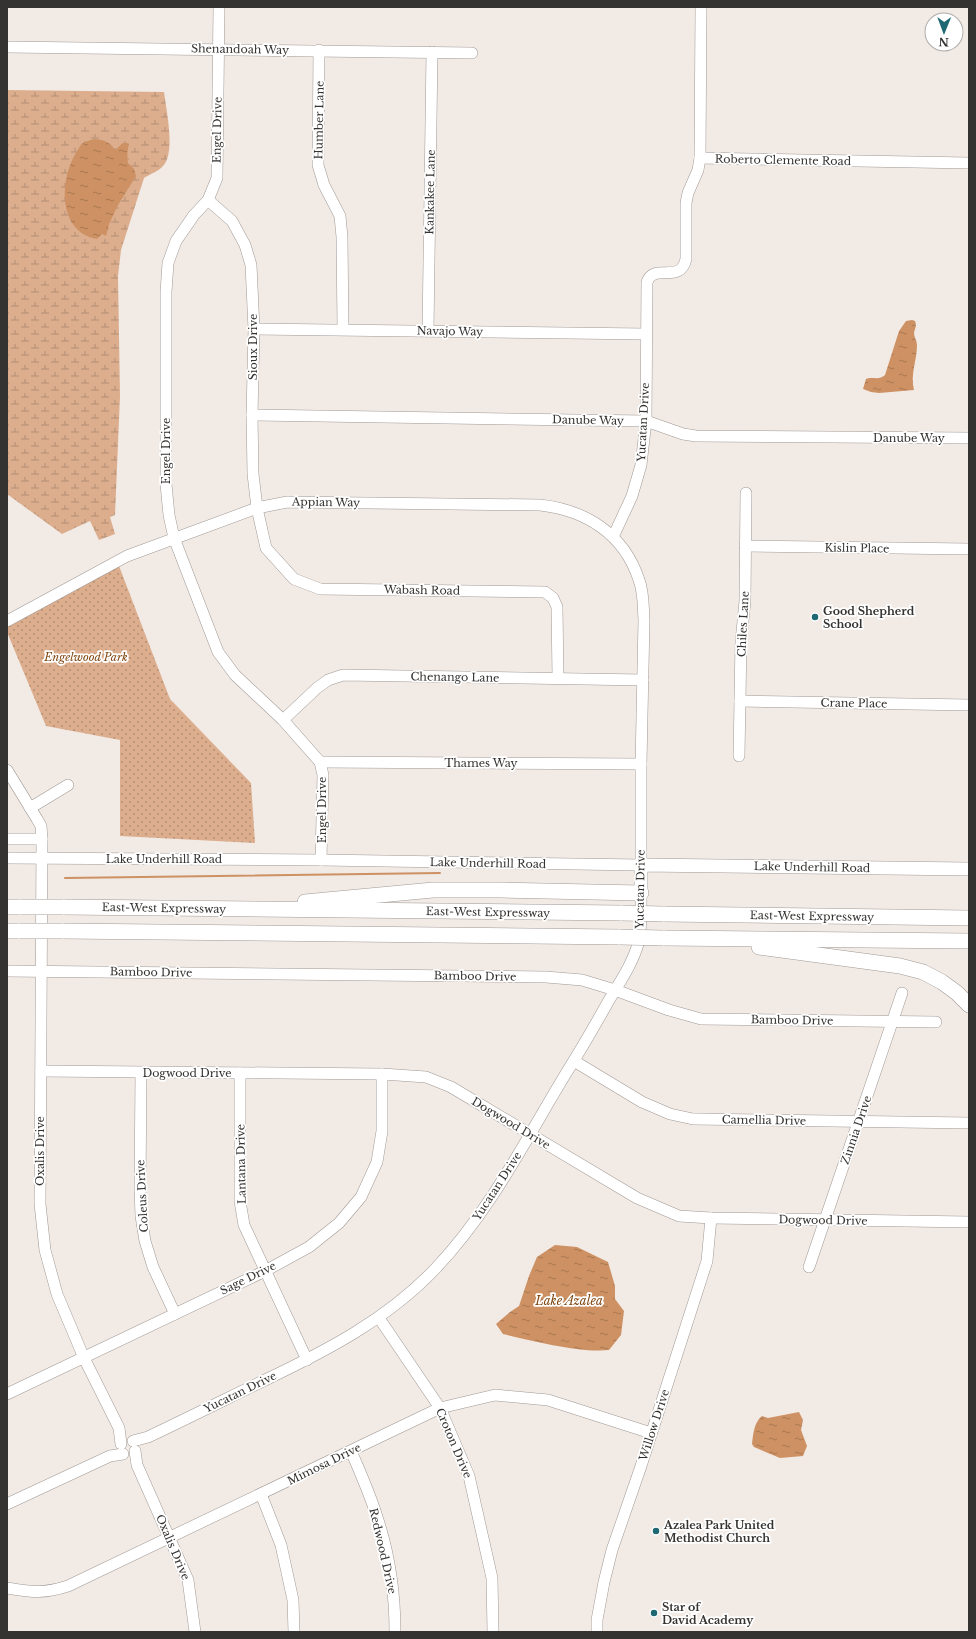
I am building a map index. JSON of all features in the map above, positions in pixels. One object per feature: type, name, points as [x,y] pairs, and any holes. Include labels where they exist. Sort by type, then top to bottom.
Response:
[{"type":"highway","points":[[267,910],[313,901],[433,890],[501,890],[641,894]]},
{"type":"highway","name":"East-West Expressway","points":[[14,907],[969,918]]},
{"type":"highway","points":[[14,931],[969,941]]},
{"type":"highway","points":[[681,938],[833,956],[900,966],[923,972],[942,982],[957,993],[969,1006]]},
{"type":"main road","name":"Lake Underhill Road","points":[[641,865],[969,869]]},
{"type":"main road","name":"Yucatan Drive","points":[[641,865],[641,894]]},
{"type":"street","name":"Engel Drive","points":[[219,7],[217,178],[208,200],[194,215],[176,241],[168,263],[166,292],[166,484],[169,515],[174,538],[218,652],[235,674],[282,720],[320,762],[323,775],[321,860]]},
{"type":"street","name":"Roberto Clemente Road","points":[[701,7],[700,158],[969,163]]},
{"type":"street","name":"Shenandoah Way","points":[[7,46],[472,53]]},
{"type":"street","name":"Humber Lane","points":[[320,50],[318,165],[324,185],[340,216],[342,237],[343,329]]},
{"type":"street","name":"Kankakee Lane","points":[[428,331],[432,52]]},
{"type":"street","name":"Yucatan Drive","points":[[641,865],[641,764],[644,620],[642,592],[640,580],[631,561],[614,537],[637,482],[641,465],[646,421],[647,282],[648,278],[656,273],[678,272],[684,265],[686,203],[688,193],[698,170],[700,158]]},
{"type":"street","name":"Sioux Drive","points":[[208,200],[232,221],[245,245],[251,265],[254,329],[252,415],[253,474],[257,508]]},
{"type":"street","name":"Navajo Way","points":[[254,329],[646,334]]},
{"type":"street","name":"Danube Way","points":[[252,415],[646,421],[683,434],[696,436],[969,438]]},
{"type":"street","name":"Chiles Lane","points":[[739,756],[741,641],[745,601],[746,493]]},
{"type":"street","name":"Appian Way","points":[[7,621],[127,556],[257,508],[286,502],[540,505],[559,507],[591,519],[614,537]]},
{"type":"street","name":"Wabash Road","points":[[257,508],[266,548],[294,579],[320,589],[545,592],[553,598],[557,607],[558,678]]},
{"type":"street","name":"Kislin Place","points":[[745,546],[969,549]]},
{"type":"street","name":"Chenango Lane","points":[[282,720],[317,688],[328,680],[343,675],[643,680]]},
{"type":"street","name":"Crane Place","points":[[740,702],[969,705]]},
{"type":"street","name":"Thames Way","points":[[320,762],[641,764]]},
{"type":"street","name":"Oxalis Drive","points":[[7,770],[40,826],[42,839],[40,1204],[45,1250],[57,1294],[84,1358],[137,1465],[188,1580],[195,1632]]},
{"type":"street","points":[[30,808],[68,785]]},
{"type":"street","points":[[7,839],[42,839]]},
{"type":"street","name":"Lake Underhill Road","points":[[7,858],[321,860],[641,865]]},
{"type":"street","name":"Yucatan Drive","points":[[7,1504],[308,1360],[379,1318],[407,1296],[436,1268],[464,1236],[488,1203],[574,1061],[632,961],[638,943],[641,894]]},
{"type":"street","name":"Bamboo Drive","points":[[7,971],[546,976],[582,980],[615,990],[669,1010],[701,1019],[936,1022]]},
{"type":"street","name":"Zinnia Drive","points":[[809,1267],[902,992]]},
{"type":"street","name":"Camellia Drive","points":[[574,1061],[642,1102],[670,1114],[693,1119],[969,1123]]},
{"type":"street","name":"Dogwood Drive","points":[[41,1071],[382,1074],[426,1077],[452,1087],[530,1135],[638,1198],[679,1216],[711,1218],[969,1222]]},
{"type":"street","name":"Coleus Drive","points":[[141,1073],[140,1188],[144,1235],[152,1267],[174,1314]]},
{"type":"street","name":"Lantana Drive","points":[[240,1073],[240,1201],[244,1224],[308,1360]]},
{"type":"street","name":"Sage Drive","points":[[7,1394],[265,1271],[309,1247],[339,1223],[361,1197],[377,1162],[382,1131],[382,1074]]},
{"type":"street","name":"Willow Drive","points":[[597,1632],[598,1613],[612,1550],[707,1261],[711,1218]]},
{"type":"street","name":"Croton Drive","points":[[379,1318],[440,1408],[469,1476],[492,1578],[493,1632]]},
{"type":"street","name":"Mimosa Drive","points":[[7,1588],[35,1593],[51,1591],[68,1586],[440,1408],[495,1395],[548,1400],[651,1434]]},
{"type":"street","name":"Redwood Drive","points":[[351,1451],[377,1517],[390,1571],[395,1608],[395,1632]]},
{"type":"street","points":[[261,1494],[281,1545],[293,1600],[294,1632]]},
{"type":"green space","points":[[7,90],[164,92],[170,141],[167,160],[161,168],[144,178],[121,250],[118,276],[120,396],[115,515],[110,517],[115,534],[99,540],[90,521],[62,534],[7,494]]},
{"type":"green space","name":"Engelwood Park","points":[[119,566],[170,699],[251,783],[255,843],[120,836],[120,740],[46,726],[7,632],[7,626]]},
{"type":"water","points":[[95,139],[106,142],[115,150],[123,143],[129,144],[127,154],[128,163],[134,169],[136,176],[118,205],[109,224],[106,236],[102,234],[97,239],[84,234],[75,226],[69,216],[65,190],[70,164],[79,148],[84,142]]},
{"type":"water","points":[[912,320],[916,323],[914,333],[917,345],[913,373],[914,390],[879,393],[863,389],[866,379],[880,378],[885,375],[899,331],[906,321]]},
{"type":"water","name":"Lake Azalea","points":[[555,1245],[577,1247],[608,1262],[615,1286],[615,1299],[624,1311],[621,1335],[609,1350],[584,1350],[528,1340],[503,1334],[496,1324],[519,1306],[537,1257]]},
{"type":"water","points":[[799,1412],[803,1420],[801,1430],[807,1446],[803,1456],[780,1458],[754,1447],[752,1444],[754,1429],[762,1416],[768,1418]]},
{"type":"waterway","points":[[65,878],[440,873]]},
{"type":"place","name":"Good Shepherd School","points":[[815,617]]},
{"type":"place","name":"Azalea Park United Methodist Church","points":[[656,1531]]},
{"type":"place","name":"Star of David Academy","points":[[654,1613]]}]
